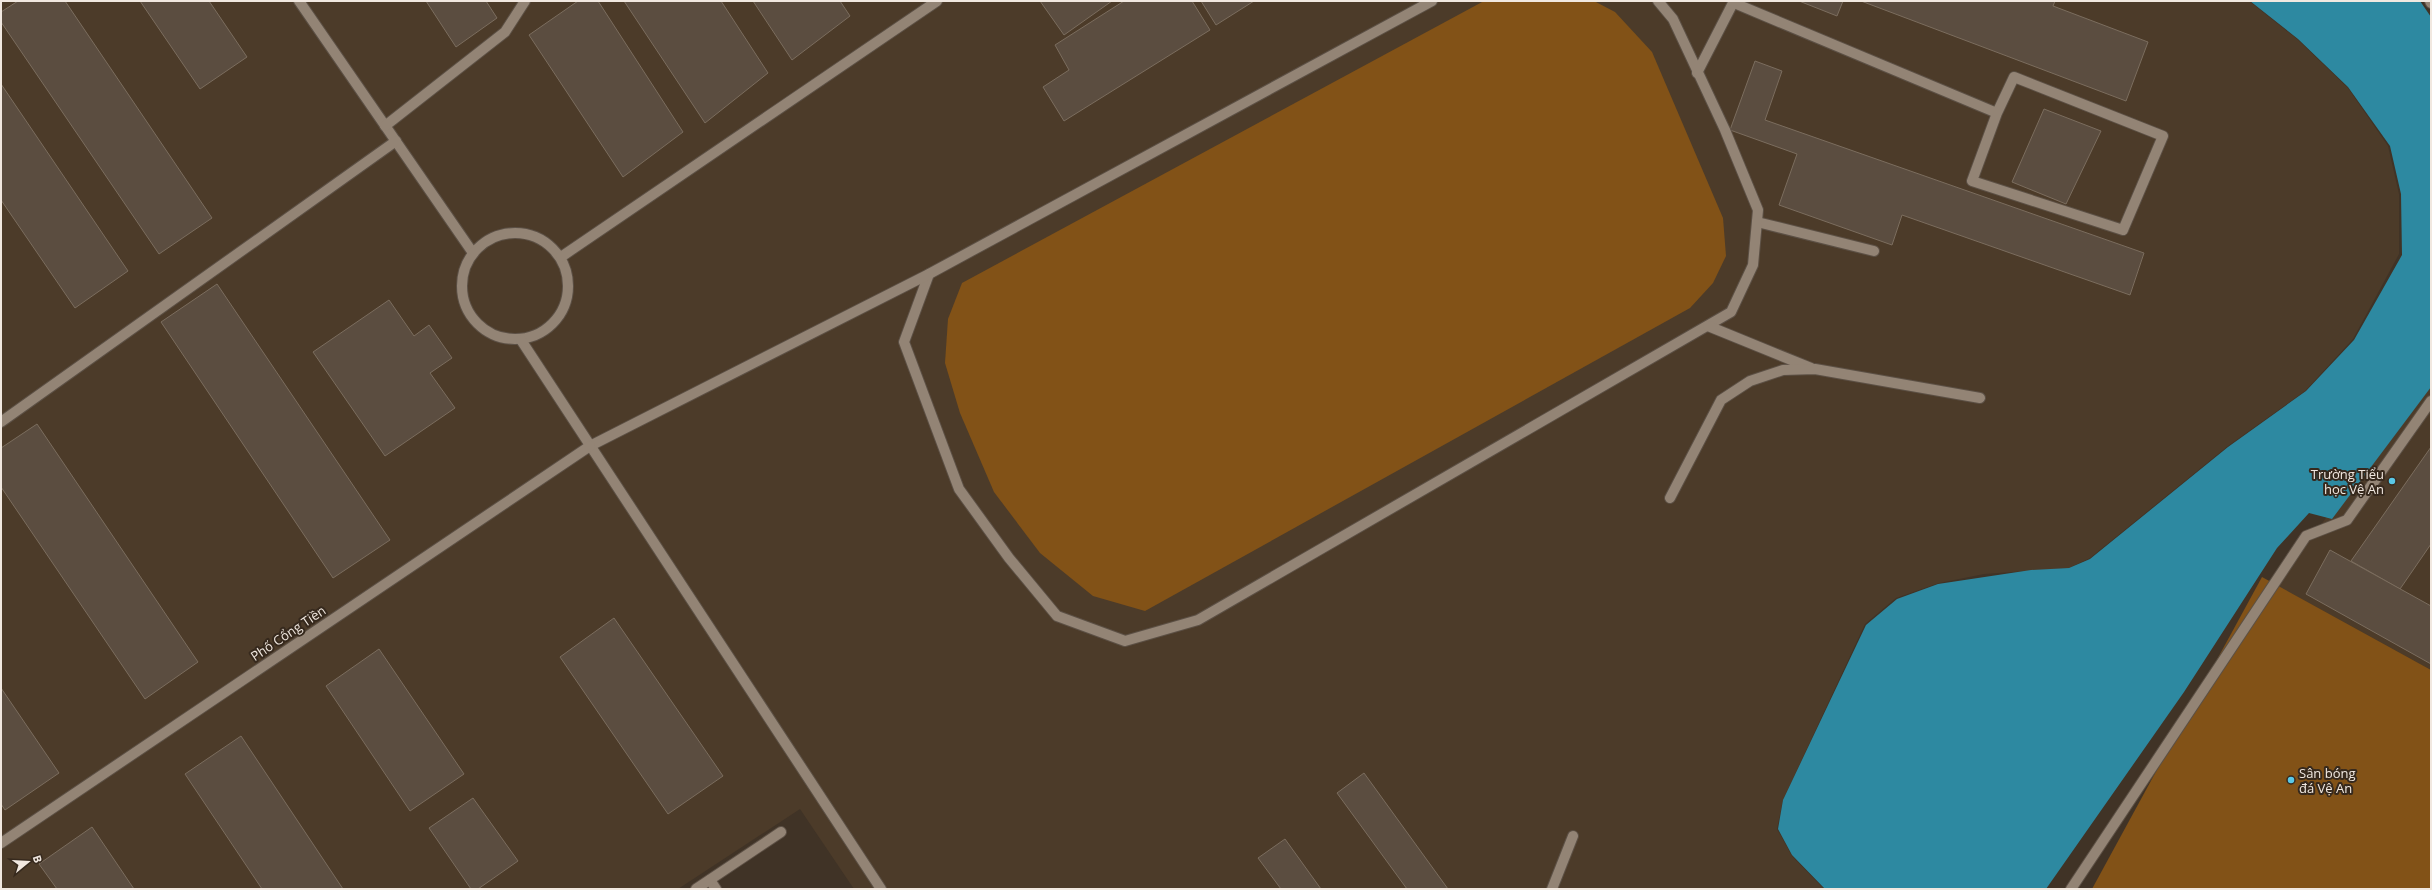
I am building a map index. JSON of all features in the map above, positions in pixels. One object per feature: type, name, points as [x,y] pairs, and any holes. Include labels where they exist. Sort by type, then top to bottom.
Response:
[{"type":"street","points":[[299,1],[472,253]]},
{"type":"street","points":[[385,126],[505,32],[525,1]]},
{"type":"street","points":[[561,257],[937,1]]},
{"type":"street","name":"Phố Cổng Tiền","points":[[1,843],[590,446],[929,274],[1432,1]]},
{"type":"street","points":[[929,274],[904,342],[959,489],[1008,558],[1057,616],[1125,641],[1198,620],[1731,312],[1753,265],[1758,210],[1725,130],[1673,19],[1658,1]]},
{"type":"street","points":[[1698,73],[1734,2],[1997,113]]},
{"type":"street","points":[[2014,77],[2163,136],[2123,230],[1972,181],[1997,113],[2014,77]]},
{"type":"street","points":[[1,422],[396,141]]},
{"type":"street","points":[[1757,222],[1874,251]]},
{"type":"street","points":[[507,233],[531,235],[548,244],[561,257],[569,284],[567,303],[558,319],[545,332],[522,340],[503,339],[491,335],[477,323],[466,307],[462,289],[464,270],[472,253],[489,239],[507,233]]},
{"type":"street","points":[[1708,326],[1815,369]]},
{"type":"street","points":[[522,340],[881,889]]},
{"type":"street","points":[[1670,498],[1722,400],[1750,381],[1783,370],[1815,369],[1980,398]]},
{"type":"street","points":[[2071,889],[2306,536],[2347,520],[2431,401]]},
{"type":"street","points":[[696,889],[781,832]]},
{"type":"street","points":[[1552,889],[1573,836]]},
{"type":"street","points":[[710,880],[716,889]]},
{"type":"shaded area","points":[[1,1],[2249,1],[2297,39],[2348,88],[2388,146],[2399,194],[2399,254],[2353,339],[2305,391],[2228,446],[2090,558],[2069,568],[1984,574],[1939,583],[1896,598],[1865,624],[1783,800],[1777,829],[1792,856],[1824,889],[854,889],[800,809],[678,889],[1,889]]},
{"type":"shaded area","points":[[1484,1],[1594,1],[1615,12],[1652,52],[1723,218],[1726,256],[1713,283],[1690,308],[1145,611],[1093,596],[1040,553],[994,492],[960,413],[945,363],[948,319],[962,283]]},
{"type":"shaded area","name":"Trường Tiểu học Vệ An","points":[[2431,377],[2431,670],[2276,585]]},
{"type":"shaded area","name":"Sân bóng đá Vệ An","points":[[2262,577],[2431,670],[2431,889],[2092,889]]},
{"type":"water","points":[[2250,1],[2420,1],[2431,17],[2431,387],[2332,519],[2309,513],[2277,548],[2184,692],[2046,889],[1825,889],[1792,855],[1778,829],[1783,800],[1866,625],[1897,599],[1938,584],[2031,570],[2069,568],[2090,559],[2228,447],[2306,391],[2354,340],[2402,255],[2401,194],[2390,146],[2348,87],[2298,39]]},
{"type":"building","points":[[18,1],[65,1],[212,218],[159,254],[1,22],[1,12]]},
{"type":"building","points":[[140,1],[209,1],[247,57],[200,89]]},
{"type":"building","points":[[426,1],[486,1],[497,18],[456,47]]},
{"type":"building","points":[[578,1],[598,1],[683,132],[623,177],[529,35]]},
{"type":"building","points":[[624,1],[721,1],[768,73],[705,123]]},
{"type":"building","points":[[753,1],[840,1],[850,16],[792,60]]},
{"type":"building","points":[[1040,1],[1112,1],[1064,35]]},
{"type":"building","points":[[1124,1],[1192,1],[1210,30],[1064,121],[1043,87],[1069,70],[1055,45]]},
{"type":"building","points":[[1201,1],[1254,1],[1216,25]]},
{"type":"building","points":[[1799,1],[1843,1],[1837,16]]},
{"type":"building","points":[[1861,1],[2055,1],[2053,6],[2148,42],[2126,101]]},
{"type":"building","points":[[1755,61],[1782,71],[1765,120],[2144,253],[2130,295],[1902,215],[1892,245],[1779,205],[1797,154],[1730,130]]},
{"type":"building","points":[[1,84],[128,271],[75,308],[1,200]]},
{"type":"building","points":[[2044,109],[2101,131],[2066,204],[2012,182]]},
{"type":"building","points":[[217,284],[390,540],[333,578],[161,322]]},
{"type":"building","points":[[389,300],[414,336],[429,325],[452,358],[430,373],[455,408],[385,456],[313,352]]},
{"type":"building","points":[[37,424],[198,662],[145,699],[1,487],[1,448]]},
{"type":"building","points":[[2431,447],[2431,544],[2400,589],[2351,561]]},
{"type":"building","points":[[2330,550],[2431,606],[2431,664],[2306,594]]},
{"type":"building","points":[[614,618],[723,776],[668,814],[560,657]]},
{"type":"building","points":[[379,649],[464,774],[410,811],[326,686]]},
{"type":"building","points":[[1,688],[59,773],[5,810],[1,804]]},
{"type":"building","points":[[241,736],[343,889],[262,889],[185,774]]},
{"type":"building","points":[[1364,773],[1448,889],[1407,889],[1337,793]]},
{"type":"building","points":[[473,798],[518,861],[478,889],[471,889],[429,828]]},
{"type":"building","points":[[92,827],[134,889],[57,889],[39,864]]},
{"type":"building","points":[[1285,839],[1321,889],[1281,889],[1258,858]]},
{"type":"place","name":"Trường Tiểu học Vệ An","points":[[2392,481]]},
{"type":"place","name":"Sân bóng đá Vệ An","points":[[2291,780]]}]
